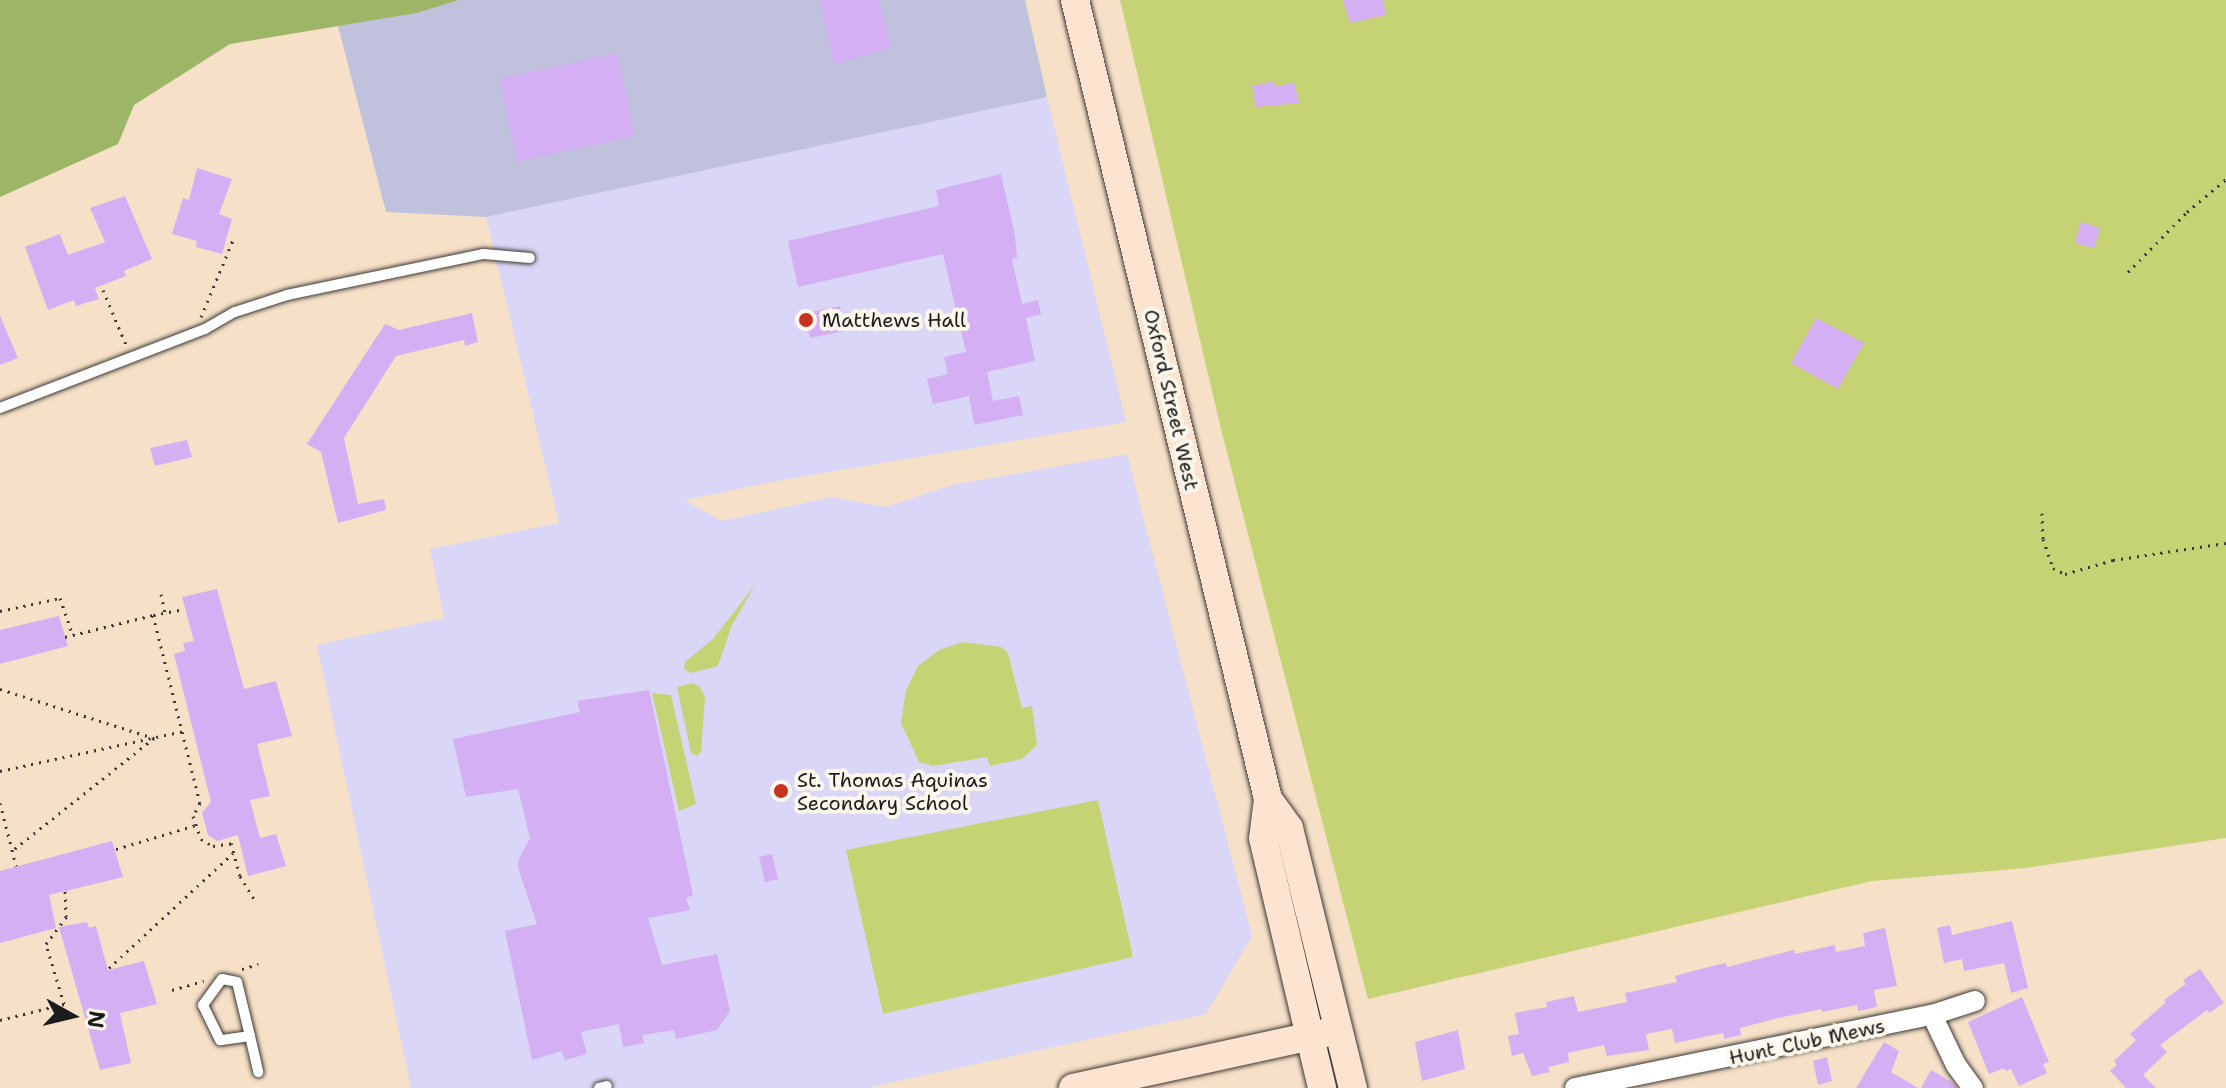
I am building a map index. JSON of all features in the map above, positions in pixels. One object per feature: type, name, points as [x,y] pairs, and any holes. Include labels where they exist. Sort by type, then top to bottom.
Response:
[{"type":"main road","name":"Oxford Street West","points":[[1075,0],[1268,799],[1263,838],[1322,1088]]},
{"type":"main road","name":"Oxford Street West","points":[[1268,799],[1289,828],[1353,1088]]},
{"type":"main road","points":[[1073,1088],[1338,1030]]},
{"type":"street","name":"Hunt Club Mews","points":[[1575,1088],[1684,1078],[1932,1015],[1975,1001]]},
{"type":"street","points":[[1932,1015],[1956,1065],[1973,1088]]},
{"type":"lane","points":[[0,408],[131,358],[235,312],[287,295],[484,254],[530,258]]},
{"type":"lane","points":[[250,1036],[220,1040],[214,1028],[203,1005],[222,979],[237,982],[250,1036],[258,1072]]},
{"type":"path","points":[[2128,272],[2187,212],[2226,179]]},
{"type":"path","points":[[195,331],[233,240]]},
{"type":"path","points":[[103,290],[131,358]]},
{"type":"path","points":[[2042,513],[2043,539],[2053,568],[2065,574],[2113,560],[2226,543]]},
{"type":"path","points":[[161,594],[165,613]]},
{"type":"path","points":[[0,611],[60,598],[73,635]]},
{"type":"path","points":[[65,637],[179,610]]},
{"type":"path","points":[[153,615],[200,803],[193,816],[196,825],[201,839],[213,846],[231,843],[240,876],[254,899]]},
{"type":"path","points":[[0,689],[154,738]]},
{"type":"path","points":[[0,771],[183,731]]},
{"type":"path","points":[[12,851],[154,738]]},
{"type":"path","points":[[0,803],[16,866]]},
{"type":"path","points":[[116,849],[196,825]]},
{"type":"path","points":[[109,968],[233,853]]},
{"type":"path","points":[[0,1020],[64,1004],[46,944],[66,917],[65,891]]},
{"type":"shaded area","points":[[459,0],[1025,0],[1047,97],[486,217],[386,212],[338,26],[417,13]]},
{"type":"shaded area","name":"St. Thomas Aquinas Secondary School","points":[[1047,97],[1126,422],[788,479],[684,500],[722,521],[832,497],[886,507],[952,485],[1127,454],[1252,936],[1206,1014],[866,1088],[411,1088],[317,645],[444,618],[430,549],[559,523],[486,217]]},
{"type":"green space","points":[[0,0],[459,0],[417,13],[230,44],[134,105],[118,144],[0,197]]},
{"type":"green space","points":[[1120,0],[2226,0],[2226,838],[2026,868],[1872,881],[1368,999],[1221,429]]},
{"type":"green space","points":[[755,585],[732,625],[718,666],[691,673],[684,669],[685,662],[713,639]]},
{"type":"green space","points":[[963,642],[1001,647],[1008,653],[1022,708],[1032,706],[1037,745],[1022,759],[990,766],[987,757],[933,766],[919,762],[901,723],[906,690],[918,666],[939,650]]},
{"type":"green space","points":[[692,683],[700,687],[705,697],[701,752],[697,756],[691,753],[677,687]]},
{"type":"green space","points":[[652,693],[671,695],[696,804],[679,811]]},
{"type":"green space","points":[[1098,800],[1133,957],[883,1014],[846,850]]},
{"type":"building","points":[[819,0],[879,0],[891,47],[835,65]]},
{"type":"building","points":[[1343,0],[1383,0],[1386,15],[1350,23]]},
{"type":"building","points":[[617,53],[635,136],[517,162],[499,79]]},
{"type":"building","points":[[1274,81],[1275,87],[1294,82],[1299,103],[1256,107],[1252,86]]},
{"type":"building","points":[[197,168],[232,179],[219,214],[232,219],[222,254],[196,247],[197,241],[172,234],[183,198],[189,200]]},
{"type":"building","points":[[1001,174],[1015,235],[1017,258],[1012,259],[1022,304],[1038,300],[1041,314],[1026,318],[1035,361],[987,372],[993,401],[1019,396],[1023,415],[974,425],[969,396],[933,404],[927,379],[948,374],[944,357],[966,352],[943,254],[798,287],[788,241],[939,206],[936,190]]},
{"type":"building","points":[[125,196],[152,259],[124,271],[126,276],[95,288],[99,299],[76,306],[74,300],[48,310],[25,247],[60,234],[68,255],[105,242],[90,208]]},
{"type":"building","points":[[2081,222],[2100,228],[2094,248],[2075,243]]},
{"type":"building","points":[[840,306],[845,331],[810,338],[804,313]]},
{"type":"building","points":[[472,313],[478,342],[465,346],[464,340],[396,356],[344,438],[358,504],[384,499],[386,510],[338,523],[321,452],[307,444],[385,324],[399,330]]},
{"type":"building","points":[[0,316],[18,358],[0,365]]},
{"type":"building","points":[[1816,318],[1864,343],[1838,389],[1791,363]]},
{"type":"building","points":[[187,440],[192,457],[155,466],[150,448]]},
{"type":"building","points":[[217,589],[244,689],[276,681],[292,736],[257,744],[270,796],[250,800],[260,838],[276,834],[286,866],[248,876],[238,835],[217,841],[208,835],[202,813],[211,802],[174,654],[185,651],[183,643],[194,641],[182,597]]},
{"type":"building","points":[[59,616],[68,646],[0,664],[0,630]]},
{"type":"building","points":[[649,690],[693,895],[686,898],[690,910],[648,918],[662,965],[717,954],[730,1011],[717,1030],[676,1039],[674,1030],[642,1035],[644,1043],[623,1047],[619,1024],[581,1032],[587,1054],[565,1060],[562,1051],[532,1060],[505,931],[537,924],[518,868],[519,859],[530,838],[518,789],[466,797],[453,739],[580,712],[577,701]]},
{"type":"building","points":[[112,841],[123,877],[49,895],[56,928],[0,943],[0,871]]},
{"type":"building","points":[[772,854],[778,879],[765,882],[759,857]]},
{"type":"building","points":[[2012,921],[2028,988],[2011,993],[2004,963],[1964,971],[1962,959],[1944,963],[1937,928],[1950,925],[1952,935]]},
{"type":"building","points":[[87,922],[89,928],[96,926],[108,970],[144,961],[157,1004],[120,1013],[131,1063],[100,1070],[59,927]]},
{"type":"building","points":[[1885,928],[1897,986],[1874,990],[1877,1007],[1858,1011],[1857,1005],[1778,1018],[1740,1028],[1741,1035],[1724,1039],[1723,1033],[1675,1043],[1672,1029],[1646,1034],[1649,1050],[1607,1056],[1604,1045],[1568,1053],[1569,1062],[1548,1067],[1550,1072],[1532,1076],[1523,1053],[1512,1056],[1508,1036],[1519,1034],[1515,1013],[1547,1007],[1546,1002],[1574,996],[1578,1012],[1627,1002],[1625,993],[1677,982],[1675,976],[1704,968],[1726,963],[1727,967],[1794,950],[1795,954],[1835,945],[1836,952],[1865,946],[1863,933]]},
{"type":"building","points":[[2200,969],[2224,1003],[2209,1013],[2207,1010],[2160,1045],[2167,1052],[2143,1075],[2156,1088],[2126,1088],[2110,1071],[2117,1065],[2114,1061],[2136,1040],[2130,1034],[2166,1002],[2164,1000],[2186,984],[2183,980]]},
{"type":"building","points":[[2022,997],[2049,1062],[2043,1064],[2047,1073],[2019,1086],[2011,1069],[2006,1071],[2004,1068],[1989,1074],[1968,1022]]},
{"type":"building","points":[[1458,1030],[1465,1069],[1422,1081],[1415,1042]]},
{"type":"building","points":[[1884,1042],[1899,1051],[1891,1072],[1918,1088],[1856,1088]]},
{"type":"building","points":[[1827,1057],[1832,1081],[1818,1085],[1813,1061]]},
{"type":"building","points":[[1931,1070],[1953,1083],[1957,1088],[1921,1088]]},
{"type":"place","name":"Matthews Hall","points":[[806,320]]},
{"type":"place","name":"St. Thomas Aquinas Secondary School","points":[[781,791]]}]
